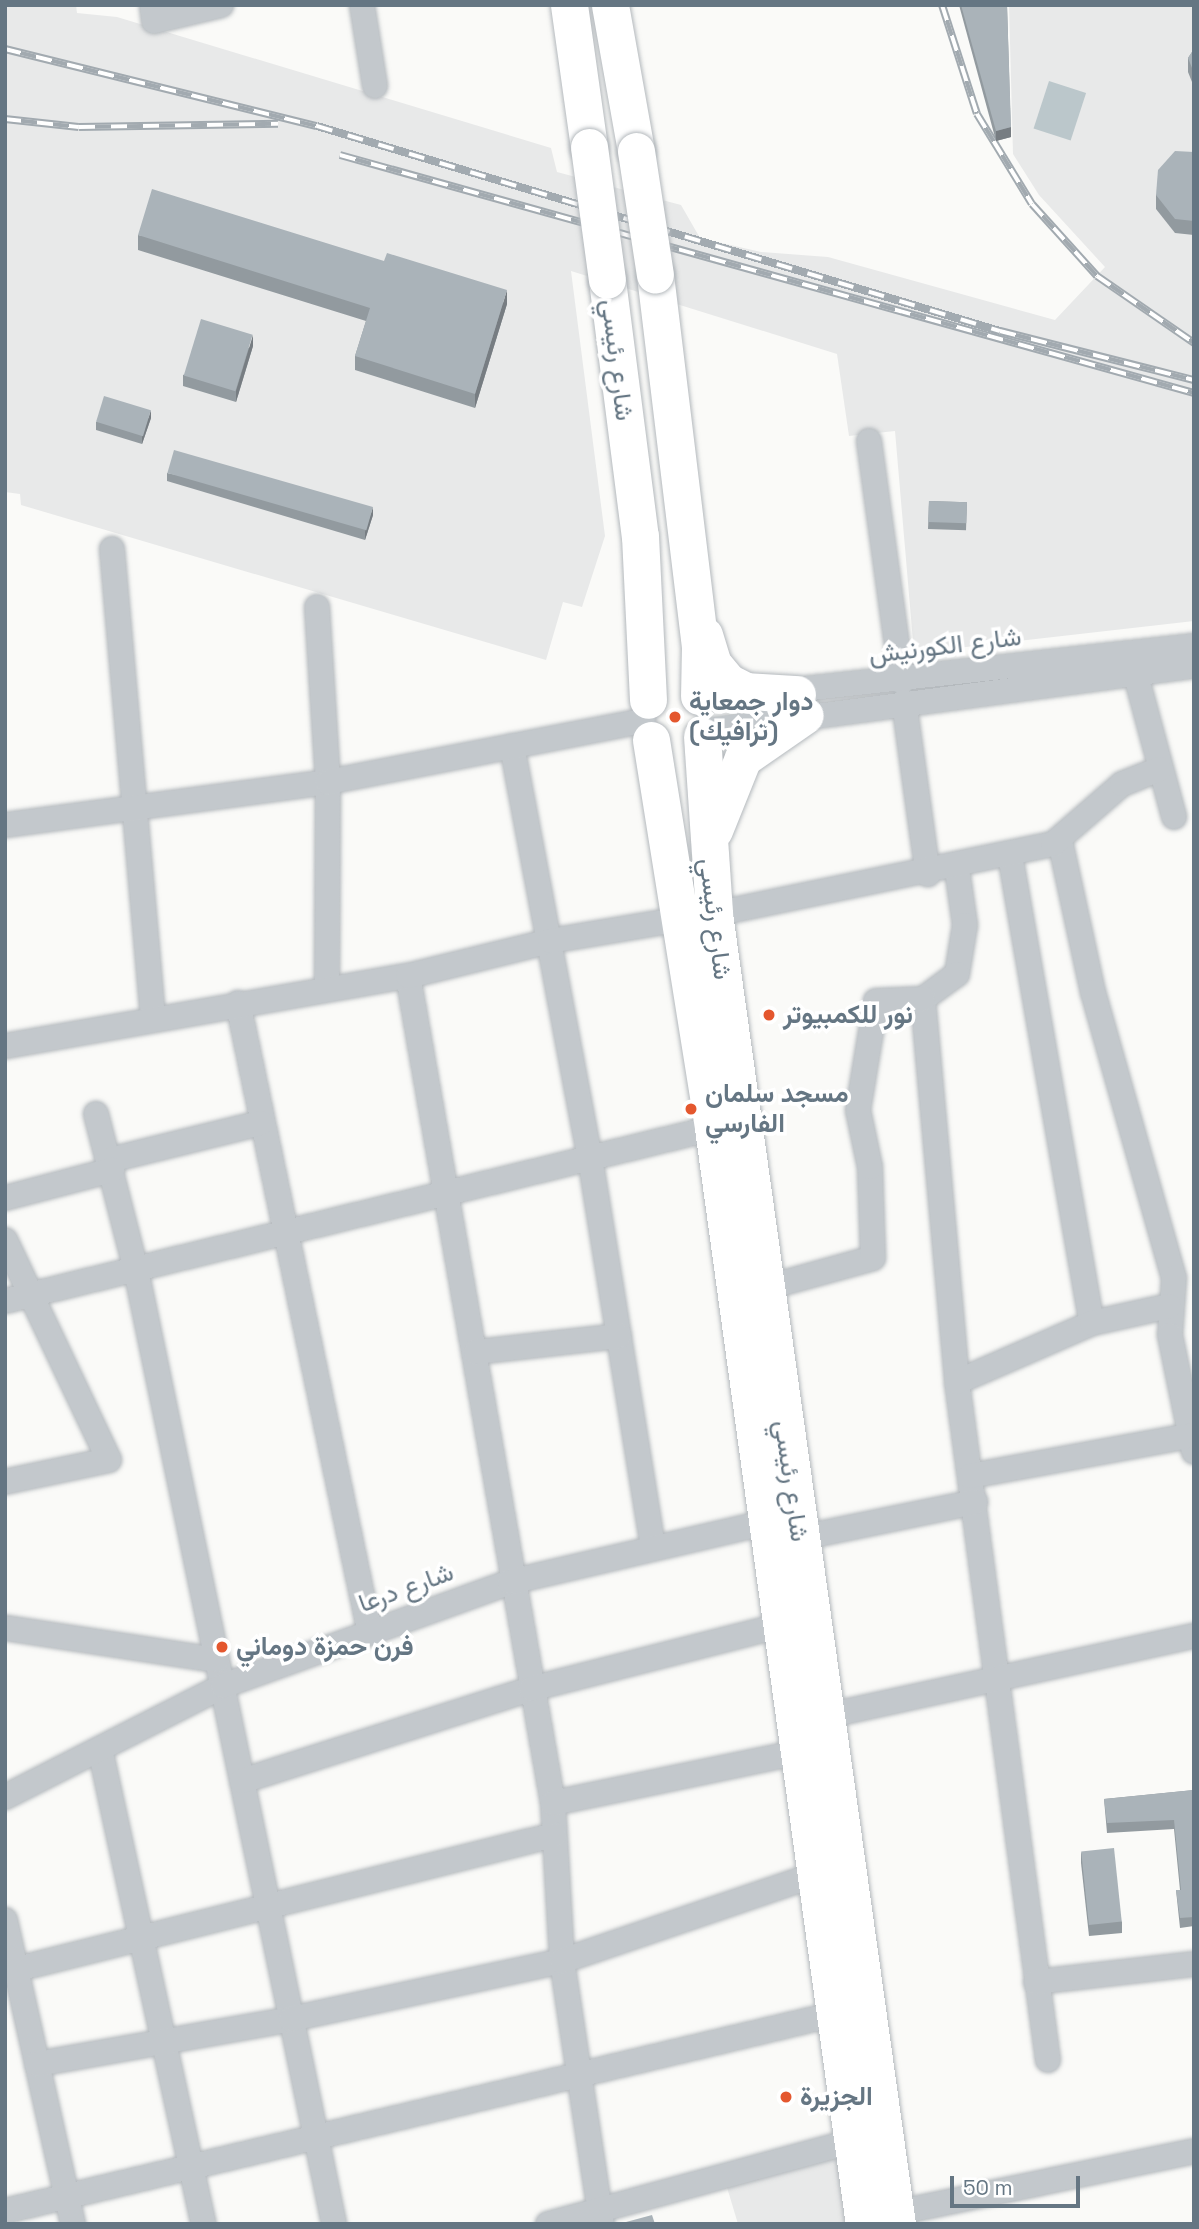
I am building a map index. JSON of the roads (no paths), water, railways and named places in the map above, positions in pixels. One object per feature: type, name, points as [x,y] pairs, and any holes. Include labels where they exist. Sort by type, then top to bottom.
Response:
[{"type":"highway","name":"شارع رئيسي","points":[[569,5],[640,537],[647,720],[698,917],[765,1289],[784,1530],[782,1625],[812,1730],[817,1874],[853,2141],[885,2220]]},
{"type":"highway","name":"شارع رئيسي","points":[[610,5],[655,275],[693,591],[710,876],[698,917],[713,1128],[784,1530],[885,2220]]},
{"type":"highway","points":[[693,591],[720,674],[746,691],[801,704]]},
{"type":"highway","points":[[675,685],[702,716],[675,751],[647,720],[675,685]]},
{"type":"highway","points":[[710,876],[718,808],[734,772],[757,744],[801,704]]},
{"type":"street","points":[[152,5],[155,21],[221,5]]},
{"type":"street","points":[[362,5],[375,86]]},
{"type":"street","points":[[869,441],[929,874]]},
{"type":"street","points":[[112,549],[153,1018]]},
{"type":"street","points":[[317,607],[328,782],[327,989]]},
{"type":"street","name":"شارع الكورنيش","points":[[903,692],[1194,646]]},
{"type":"street","name":"شارع الكورنيش","points":[[702,716],[903,692],[1194,666]]},
{"type":"street","points":[[1135,672],[1174,817]]},
{"type":"street","points":[[5,825],[135,811],[328,782],[647,720]]},
{"type":"street","points":[[512,746],[590,1158],[653,1546]]},
{"type":"street","points":[[5,1046],[238,1003],[408,976],[550,941],[698,917],[957,869],[1060,841],[1122,784],[1159,769]]},
{"type":"street","points":[[970,1476],[1192,1441],[1170,1300],[1174,1278],[1090,980],[1060,841]]},
{"type":"street","points":[[1010,855],[1092,1323]]},
{"type":"street","points":[[765,1289],[873,1258],[870,1167],[858,1110],[876,1002],[923,999],[957,974],[965,925],[957,869]]},
{"type":"street","points":[[408,976],[441,1190],[475,1352],[510,1582],[554,1802],[562,1961],[600,2216]]},
{"type":"street","points":[[923,999],[957,1382],[1048,2060]]},
{"type":"street","points":[[238,1003],[370,1633]]},
{"type":"street","points":[[96,1114],[136,1270],[334,2224]]},
{"type":"street","points":[[5,1198],[261,1123]]},
{"type":"street","points":[[5,1301],[285,1234],[441,1190],[713,1128]]},
{"type":"street","points":[[5,1240],[35,1295],[109,1460],[5,1482]]},
{"type":"street","points":[[957,1382],[1092,1323],[1170,1300],[1194,1282]]},
{"type":"street","points":[[475,1352],[619,1336]]},
{"type":"street","name":"شارع درعا","points":[[5,1797],[223,1686],[510,1582],[653,1546],[975,1502]]},
{"type":"street","points":[[242,1781],[531,1689],[782,1625]]},
{"type":"street","points":[[5,1628],[217,1660]]},
{"type":"street","points":[[554,1802],[998,1679],[1194,1636]]},
{"type":"street","points":[[100,1749],[204,2224]]},
{"type":"street","points":[[11,1971],[554,1835]]},
{"type":"street","points":[[37,2064],[291,2020],[562,1961],[817,1874]]},
{"type":"street","points":[[5,1920],[11,1971],[37,2064],[73,2224]]},
{"type":"street","points":[[1036,1982],[1194,1964]]},
{"type":"street","points":[[5,2211],[579,2078],[835,2014]]},
{"type":"street","points":[[548,2224],[600,2216],[853,2141]]},
{"type":"street","points":[[885,2220],[1194,2151]]},
{"type":"railway","points":[[942,5],[977,114],[1032,204],[1097,276],[1194,343]]},
{"type":"railway","points":[[5,49],[317,126],[1000,331],[1194,380]]},
{"type":"railway","points":[[5,119],[79,127],[278,124]]},
{"type":"railway","points":[[340,155],[1194,393]]},
{"type":"place","name":"دوار جمعاية (ترافيك)","points":[[675,717]]},
{"type":"place","name":"نور للكمبيوتر","points":[[769,1015]]},
{"type":"place","name":"مسجد سلمان الفارسي","points":[[691,1109]]},
{"type":"place","name":"فرن حمزة دوماني","points":[[222,1647]]},
{"type":"place","name":"الجزيرة","points":[[786,2097]]}]
